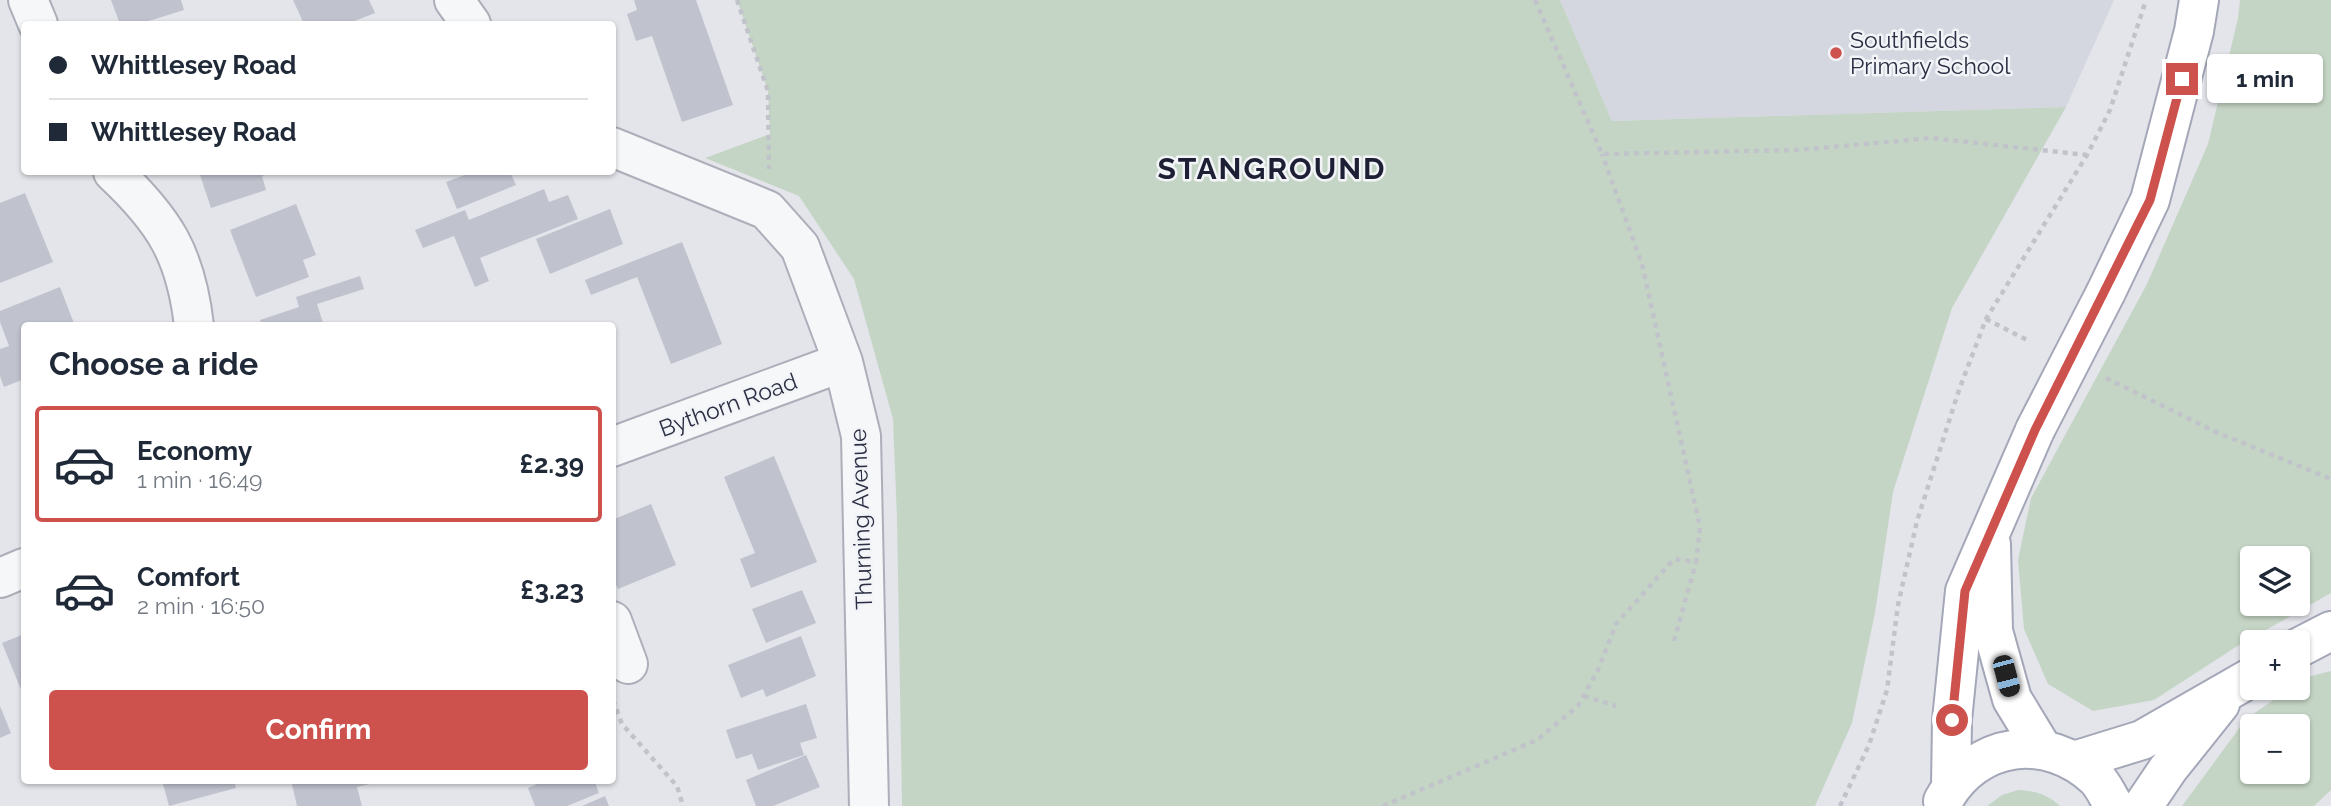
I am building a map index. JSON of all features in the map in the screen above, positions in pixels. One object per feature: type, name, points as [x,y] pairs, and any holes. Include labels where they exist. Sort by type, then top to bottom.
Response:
[{"type":"main road","points":[[1946,796],[1965,591],[2035,430],[2150,200],[2194,31],[2199,0]]},
{"type":"main road","points":[[1990,535],[1993,631],[2012,699],[2058,755],[2098,780],[2114,806]]},
{"type":"main road","points":[[2310,642],[2331,631]]},
{"type":"main road","points":[[1946,796],[1969,768],[1992,755],[2017,749],[2058,755],[2142,740],[2240,685]]},
{"type":"main road","points":[[2143,806],[2168,769],[2240,685]]},
{"type":"street","points":[[28,0],[37,21]]},
{"type":"street","points":[[454,0],[469,21]]},
{"type":"street","name":"Thurning Avenue","points":[[616,149],[768,210],[800,247],[843,362],[861,436],[869,806]]},
{"type":"street","points":[[116,175],[145,202],[177,252],[187,282],[193,322]]},
{"type":"street","name":"Bythorn Road","points":[[616,446],[843,362]]},
{"type":"street","points":[[0,578],[21,569]]},
{"type":"street","points":[[616,632],[628,664]]},
{"type":"path","points":[[737,0],[768,91],[768,210]]},
{"type":"path","points":[[1535,0],[1602,154],[1642,264],[1700,527],[1696,562],[1674,641]]},
{"type":"path","points":[[1840,806],[1869,745],[1887,690],[1898,605],[1917,520],[1959,390],[1986,319],[2087,155],[2110,110],[2146,0]]},
{"type":"path","points":[[1602,154],[1799,150],[1931,138],[2087,155]]},
{"type":"path","points":[[1986,319],[2029,341]]},
{"type":"path","points":[[2095,373],[2216,432],[2331,479]]},
{"type":"path","points":[[1383,806],[1537,740],[1578,706],[1598,670],[1616,624],[1674,559],[1696,562]]},
{"type":"path","points":[[1584,696],[1616,706]]},
{"type":"path","points":[[616,709],[622,724],[677,786],[683,806]]},
{"type":"shaded area","name":"Southfields Primary School","points":[[1560,0],[2114,0],[2066,107],[1612,121]]},
{"type":"green space","points":[[737,0],[1560,0],[1612,121],[2066,107],[1952,308],[1893,492],[1875,613],[1852,723],[1815,806],[902,806],[893,419],[854,279],[799,196],[705,158],[770,134],[768,91]]},
{"type":"green space","points":[[2240,0],[2331,0],[2331,593],[2310,605],[2310,546],[2240,546],[2240,616],[2291,616],[2266,630],[2240,630],[2240,645],[2154,700],[2093,711],[2048,684],[2024,629],[2018,560],[2031,498],[2147,284],[2208,144]]},
{"type":"green space","points":[[2331,671],[2331,790],[2314,806],[2182,806],[2240,727],[2240,784],[2310,784],[2310,714],[2253,714],[2274,700],[2310,700],[2310,676]]},
{"type":"green space","points":[[2018,790],[2040,794],[2060,806],[1987,806],[2002,795]]},
{"type":"building","points":[[111,0],[181,0],[184,10],[149,21],[119,21]]},
{"type":"building","points":[[293,0],[369,0],[375,13],[355,21],[303,21]]},
{"type":"building","points":[[634,0],[696,0],[733,105],[682,122],[652,36],[636,41],[627,14],[637,10]]},
{"type":"building","points":[[200,175],[265,175],[262,176],[266,190],[211,208]]},
{"type":"building","points":[[465,175],[511,175],[516,185],[457,209],[446,182]]},
{"type":"building","points":[[544,189],[549,202],[568,195],[578,219],[480,258],[489,281],[475,287],[454,236],[423,248],[415,230],[465,210],[469,220]]},
{"type":"building","points":[[25,193],[53,262],[0,283],[0,203]]},
{"type":"building","points":[[296,204],[316,255],[303,260],[309,277],[256,297],[230,230]]},
{"type":"building","points":[[610,209],[623,244],[550,274],[536,239]]},
{"type":"building","points":[[682,242],[722,344],[671,364],[637,277],[591,295],[585,280]]},
{"type":"building","points":[[360,276],[364,289],[317,304],[323,322],[261,322],[260,320],[299,307],[296,297]]},
{"type":"building","points":[[60,287],[73,322],[21,322],[21,380],[4,387],[0,376],[0,349],[9,346],[0,322],[0,311]]},
{"type":"building","points":[[774,456],[817,562],[751,588],[740,559],[755,553],[724,477]]},
{"type":"building","points":[[651,504],[676,565],[618,589],[616,518]]},
{"type":"building","points":[[802,590],[816,623],[766,643],[752,609]]},
{"type":"building","points":[[21,635],[21,690],[2,643]]},
{"type":"building","points":[[801,636],[816,676],[766,697],[763,689],[741,698],[728,665]]},
{"type":"building","points":[[806,704],[817,738],[800,743],[804,755],[758,770],[752,754],[736,759],[726,730]]},
{"type":"building","points":[[0,706],[11,733],[0,738]]},
{"type":"building","points":[[806,755],[820,787],[773,806],[756,806],[746,780]]},
{"type":"building","points":[[163,784],[235,784],[236,788],[169,806]]},
{"type":"building","points":[[292,784],[370,784],[357,787],[362,806],[297,806]]},
{"type":"building","points":[[537,784],[596,784],[599,793],[567,806],[535,806],[528,788]]},
{"type":"building","points":[[605,796],[609,806],[582,806]]},
{"type":"place","name":"Southfields Primary School","points":[[1836,53]]},
{"type":"district","name":"STANGROUND","points":[[1272,169]]},
{"type":"route","points":[[1952,720],[1965,591],[2035,430],[2150,200],[2182,79]]}]
